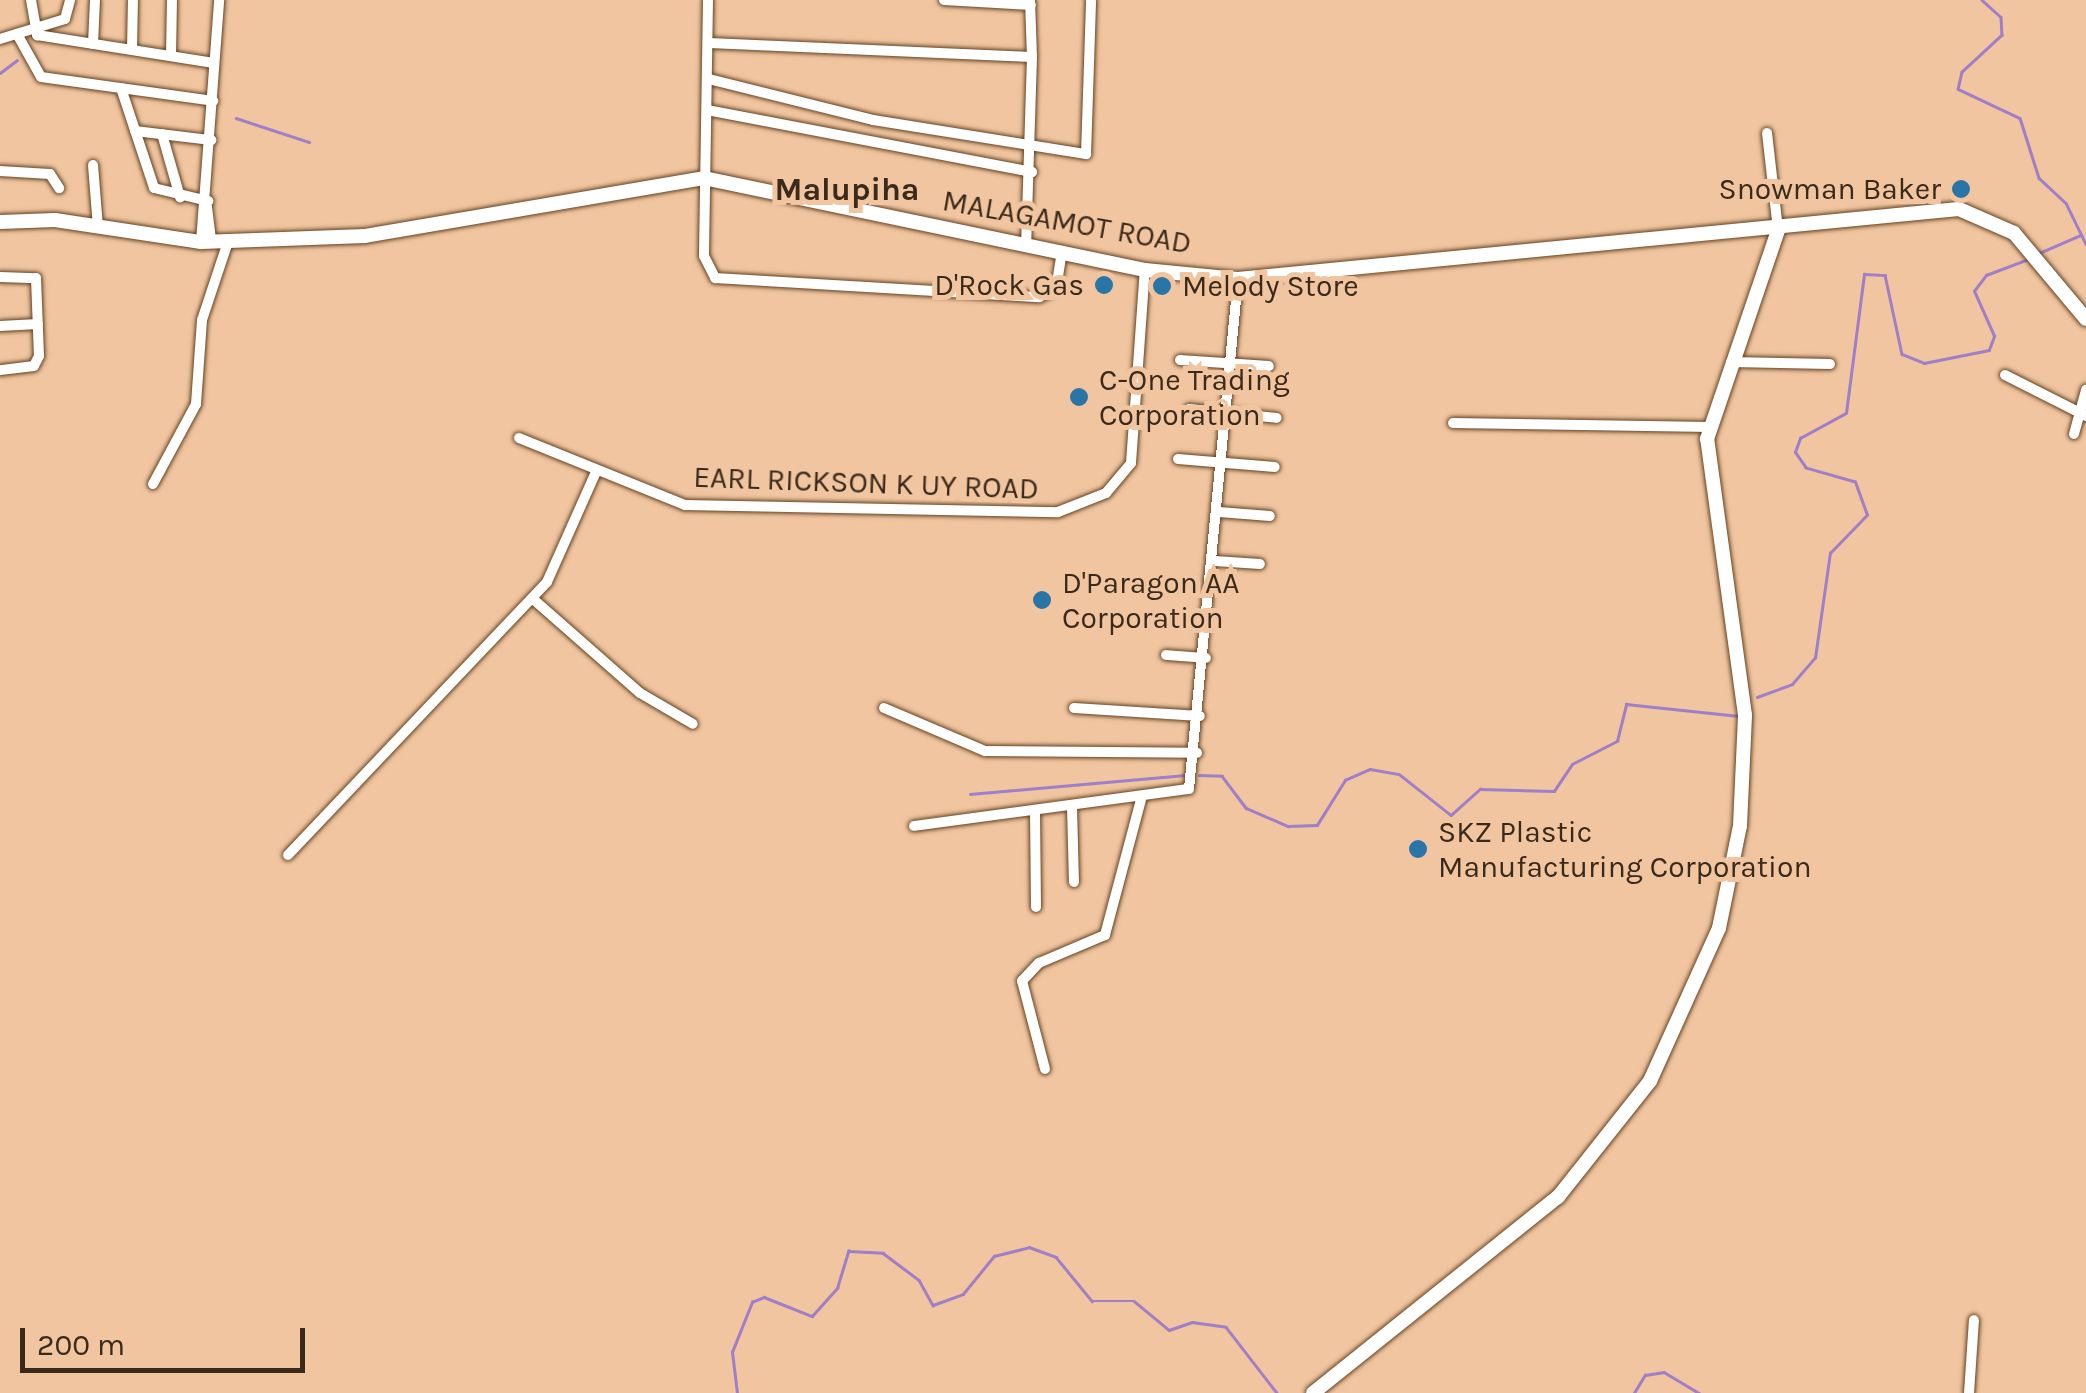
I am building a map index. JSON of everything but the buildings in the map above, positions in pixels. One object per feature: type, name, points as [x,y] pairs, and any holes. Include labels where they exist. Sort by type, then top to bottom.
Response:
[{"type":"street","points":[[31,0],[32,29]]},
{"type":"street","points":[[0,39],[65,19],[70,0]]},
{"type":"street","points":[[94,44],[95,0]]},
{"type":"street","points":[[132,50],[133,0]]},
{"type":"street","points":[[171,56],[172,0]]},
{"type":"street","points":[[206,242],[218,0]]},
{"type":"street","points":[[708,0],[704,256],[715,278],[1039,297],[1056,289],[1062,252]]},
{"type":"street","points":[[944,0],[1030,2],[1034,152],[1026,245]]},
{"type":"street","points":[[709,79],[1034,152],[1091,151],[1091,0]]},
{"type":"street","points":[[32,29],[94,44],[214,63]]},
{"type":"street","points":[[17,34],[34,74],[213,101]]},
{"type":"street","points":[[709,43],[1032,57]]},
{"type":"street","points":[[121,88],[154,188],[208,204]]},
{"type":"street","points":[[708,110],[1032,172]]},
{"type":"street","points":[[135,131],[212,140]]},
{"type":"street","points":[[1313,1393],[1558,1198],[1650,1082],[1719,928],[1740,826],[1745,715],[1709,427],[1778,230],[1767,133]]},
{"type":"street","points":[[162,134],[180,197]]},
{"type":"street","points":[[92,165],[98,227]]},
{"type":"street","points":[[0,171],[50,174],[59,188]]},
{"type":"street","name":"MALAGAMOT ROAD","points":[[0,222],[98,227],[206,242],[403,233],[704,178],[1145,270],[1238,279],[1778,230],[1959,209],[1994,219],[2021,241],[2086,319]]},
{"type":"street","points":[[153,484],[196,404],[202,320],[228,242]]},
{"type":"street","name":"EARL RICKSON K UY ROAD","points":[[519,438],[596,472],[685,504],[733,510],[1030,516],[1086,504],[1115,486],[1130,463],[1145,270]]},
{"type":"street","points":[[0,276],[34,276],[38,324],[38,362],[0,370]]},
{"type":"street","points":[[914,826],[1142,800],[1189,789],[1206,658],[1223,413],[1238,279]]},
{"type":"street","points":[[0,326],[38,324]]},
{"type":"street","points":[[1180,360],[1269,366]]},
{"type":"street","points":[[1730,362],[1830,364]]},
{"type":"street","points":[[2005,375],[2083,415]]},
{"type":"street","points":[[2074,434],[2083,415],[2086,390]]},
{"type":"street","points":[[1190,409],[1277,418]]},
{"type":"street","points":[[1453,423],[1709,427]]},
{"type":"street","points":[[1178,459],[1275,466]]},
{"type":"street","points":[[288,855],[532,598],[567,552],[596,472]]},
{"type":"street","points":[[1218,512],[1270,516]]},
{"type":"street","points":[[1215,561],[1260,564]]},
{"type":"street","points":[[532,598],[640,693],[693,724]]},
{"type":"street","points":[[1166,655],[1206,658]]},
{"type":"street","points":[[884,708],[985,751],[1196,752]]},
{"type":"street","points":[[1074,708],[1200,716]]},
{"type":"street","points":[[1045,1069],[1022,981],[1040,963],[1105,935],[1142,800]]},
{"type":"street","points":[[1072,806],[1074,882]]},
{"type":"street","points":[[1035,812],[1036,907]]},
{"type":"street","points":[[1969,1393],[1974,1320]]},
{"type":"waterway","points":[[1982,0],[2001,17],[2002,35],[1962,72],[1958,89],[2020,118],[2039,178],[2066,203],[2086,244]]},
{"type":"waterway","points":[[0,73],[17,60]]},
{"type":"waterway","points":[[236,118],[309,142]]},
{"type":"waterway","points":[[2037,254],[2081,235]]},
{"type":"waterway","points":[[1757,697],[1792,684],[1815,658],[1830,553],[1867,515],[1855,482],[1806,468],[1795,452],[1800,438],[1846,413],[1864,274],[1885,275],[1902,354],[1924,363],[1989,350],[1994,336],[1974,291],[1986,275],[2026,260]]},
{"type":"waterway","points":[[1199,775],[1222,776],[1246,808],[1288,826],[1317,825],[1345,780],[1370,769],[1399,774],[1451,815],[1480,789],[1554,791],[1572,764],[1617,741],[1626,704],[1738,716]]},
{"type":"waterway","points":[[970,794],[1188,775]]},
{"type":"waterway","points":[[737,1393],[732,1352],[752,1302],[764,1297],[812,1316],[837,1288],[848,1251],[883,1253],[919,1280],[933,1305],[963,1294],[994,1256],[1029,1247],[1056,1257],[1092,1301],[1134,1301],[1169,1330],[1192,1322],[1226,1327],[1277,1393]]},
{"type":"waterway","points":[[1634,1393],[1645,1375],[1664,1372],[1699,1393]]},
{"type":"place","name":"Snowman Baker","points":[[1961,189]]},
{"type":"place","name":"D'Rock Gas","points":[[1104,285]]},
{"type":"place","name":"Melody Store","points":[[1162,286]]},
{"type":"place","name":"C-One Trading Corporation","points":[[1079,397]]},
{"type":"place","name":"D'Paragon AA Corporation","points":[[1042,600]]},
{"type":"place","name":"SKZ Plastic Manufacturing Corporation","points":[[1418,849]]},
{"type":"district","name":"Malupiha","points":[[847,190]]}]
